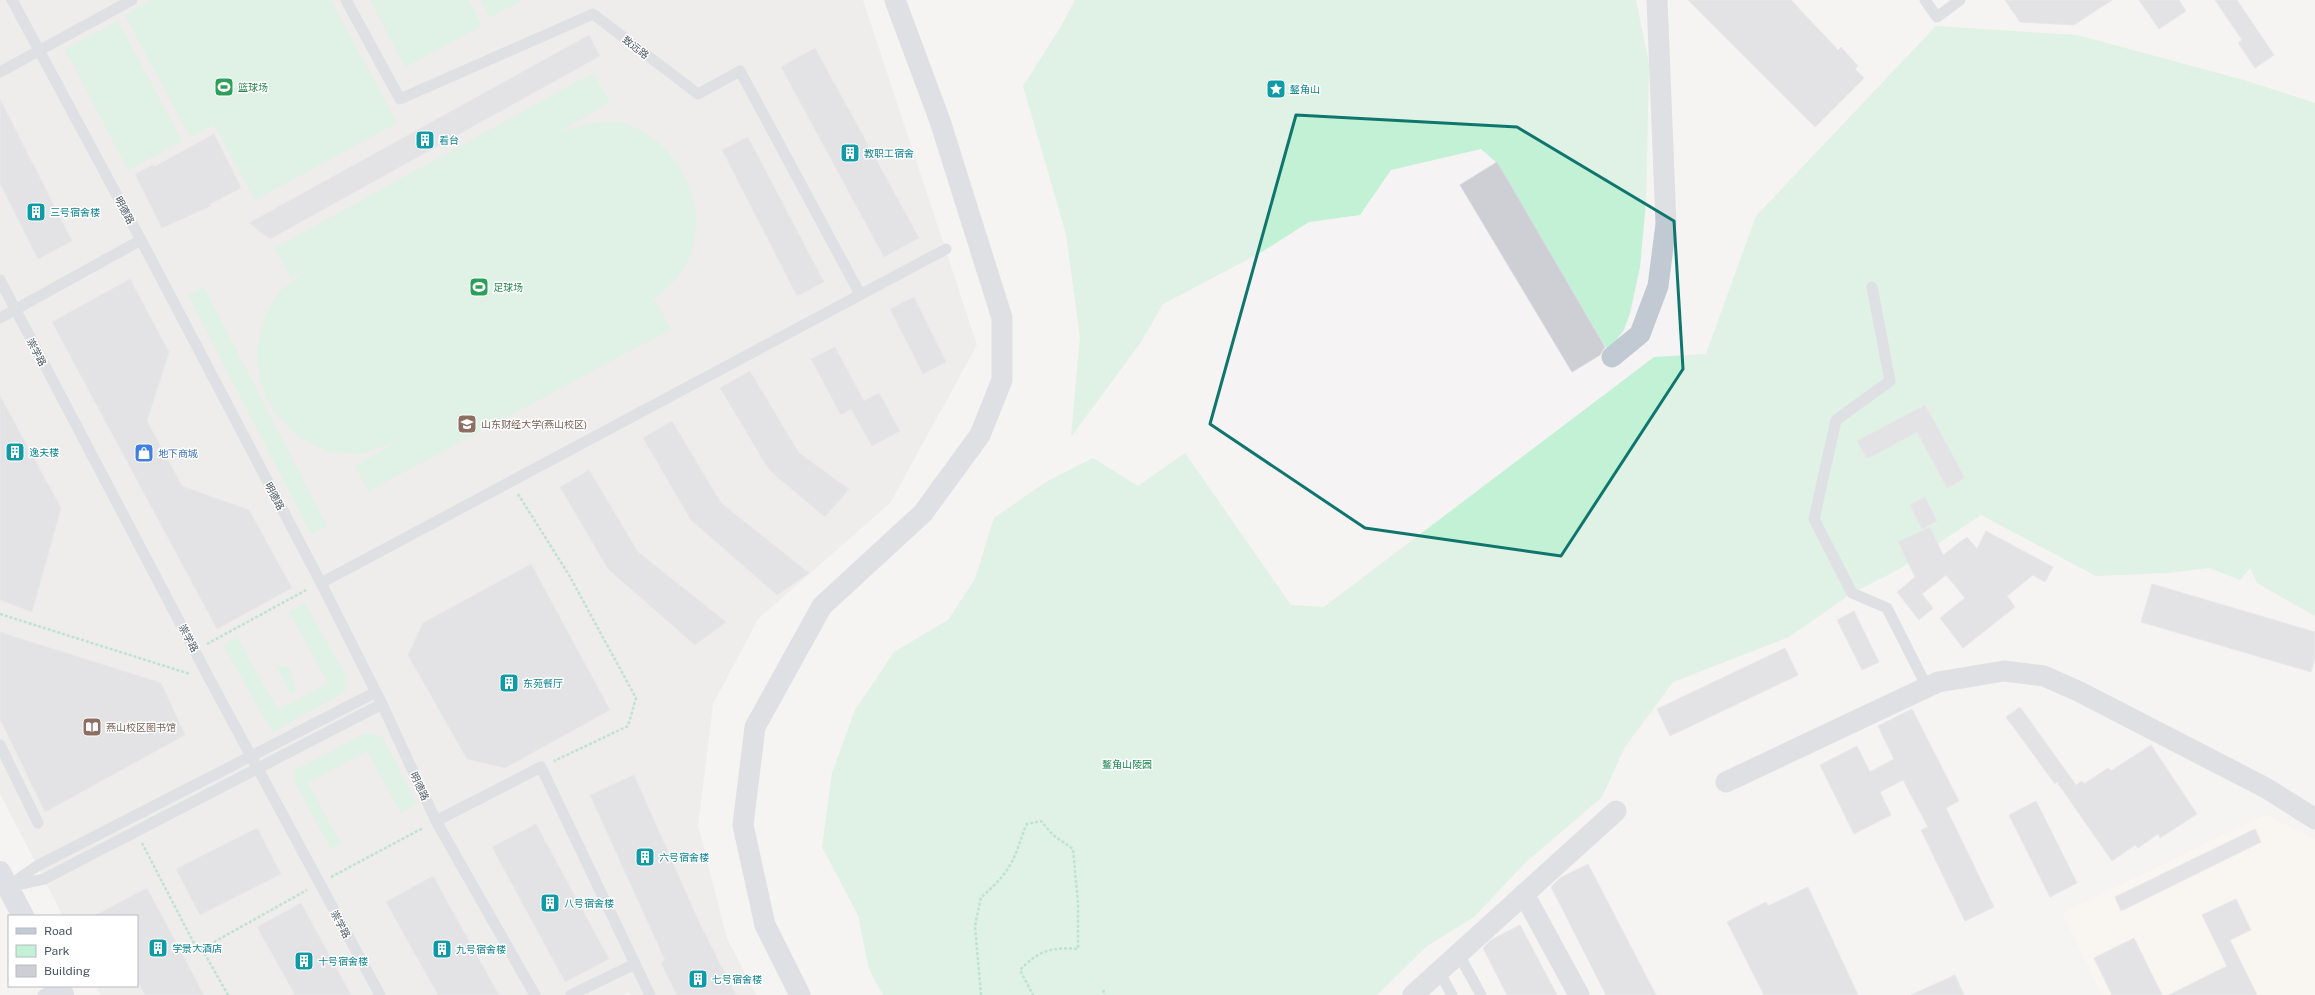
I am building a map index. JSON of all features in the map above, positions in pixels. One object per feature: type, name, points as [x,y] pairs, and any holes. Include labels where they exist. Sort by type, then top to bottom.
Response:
[{"type":"main road","points":[[2,883],[22,915]]},
{"type":"street","points":[[800,995],[765,925],[743,825],[754,727],[822,606],[923,513],[980,435],[1002,380],[1002,318],[940,121],[896,0]]},
{"type":"street","points":[[1612,357],[1640,334],[1658,286],[1666,224],[1657,0]]},
{"type":"street","points":[[1726,782],[1938,682],[2004,670],[2044,676],[2080,692],[2266,788],[2315,819]]},
{"type":"street","points":[[1413,995],[1616,811]]},
{"type":"street","points":[[1524,894],[1579,995]]},
{"type":"lane","name":"明德路","points":[[12,0],[141,240],[321,583],[382,704],[436,821],[535,995]]},
{"type":"lane","points":[[0,72],[40,52],[132,0]]},
{"type":"lane","name":"致远路","points":[[346,0],[400,99],[593,14],[698,94],[740,72],[860,294]]},
{"type":"lane","points":[[1925,0],[1937,17],[1960,0]]},
{"type":"lane","points":[[0,318],[141,240]]},
{"type":"lane","points":[[321,583],[946,249]]},
{"type":"lane","name":"崇学路","points":[[0,280],[210,680],[380,995]]},
{"type":"lane","points":[[1872,287],[1890,381],[1836,420],[1814,519],[1852,593],[1887,608],[1927,688]]},
{"type":"lane","points":[[2,883],[376,692]]},
{"type":"lane","points":[[2,883],[44,879],[136,833],[382,704]]},
{"type":"lane","points":[[0,745],[38,823]]},
{"type":"lane","points":[[436,821],[541,767],[650,995]]},
{"type":"lane","points":[[1458,953],[1481,995]]},
{"type":"lane","points":[[571,995],[635,964]]},
{"type":"lane","points":[[1439,971],[1452,995]]},
{"type":"lane","points":[[42,995],[57,987]]},
{"type":"path","points":[[510,482],[569,575],[636,698],[628,726],[541,767]]},
{"type":"path","points":[[195,650],[321,583]]},
{"type":"path","points":[[0,614],[210,680]]},
{"type":"path","points":[[136,833],[198,951],[319,882],[436,821]]},
{"type":"path","points":[[980,995],[975,926],[980,897],[995,886],[1005,873],[1016,854],[1021,836],[1027,824],[1041,821],[1052,835],[1073,849],[1078,903],[1078,949],[1058,948],[1040,953],[1023,966],[1020,970],[1033,995]]},
{"type":"path","points":[[202,950],[228,995]]},
{"type":"path","points":[[1103,990],[1105,995]]},
{"type":"highlighted area","points":[[1296,115],[1517,127],[1674,221],[1683,369],[1561,556],[1365,528],[1210,424]]},
{"type":"shaded area","name":"山东财经大学(燕山校区)","points":[[0,0],[863,0],[977,345],[890,503],[758,619],[713,704],[698,826],[727,938],[756,995],[630,995],[629,992],[623,995],[101,995],[97,987],[138,987],[138,915],[62,915],[0,794]]},
{"type":"shaded area","points":[[2265,815],[2315,839],[2315,995],[2102,995],[2062,913]]},
{"type":"green space","points":[[153,0],[331,0],[397,123],[255,200],[214,125],[190,137],[125,15]]},
{"type":"green space","points":[[370,0],[469,0],[482,26],[405,67]]},
{"type":"green space","points":[[481,0],[522,0],[490,17]]},
{"type":"green space","points":[[1075,0],[1636,0],[1649,64],[1646,202],[1640,267],[1630,313],[1624,330],[1608,351],[1497,163],[1481,149],[1391,170],[1360,215],[1309,222],[1260,253],[1163,304],[1141,342],[1071,437],[1080,337],[1066,234],[1023,86],[1060,28]]},
{"type":"green space","points":[[118,21],[182,141],[128,170],[65,49]]},
{"type":"green space","name":"鳌角山陵园","points":[[1936,26],[2077,35],[2244,80],[2315,103],[2315,616],[2257,583],[2250,568],[2240,580],[2209,568],[2168,573],[2096,576],[1981,515],[1898,570],[1852,593],[1789,637],[1673,682],[1625,747],[1602,797],[1526,862],[1474,917],[1427,946],[1377,995],[883,995],[869,969],[858,915],[822,847],[832,773],[855,710],[894,652],[948,620],[975,579],[994,518],[1046,482],[1093,458],[1138,486],[1185,453],[1291,605],[1324,607],[1654,357],[1706,354],[1756,216]]},
{"type":"green space","points":[[593,73],[610,102],[559,132],[599,122],[615,122],[631,125],[656,141],[669,154],[680,168],[688,184],[694,202],[696,220],[695,238],[690,256],[674,282],[651,302],[655,301],[671,329],[369,491],[355,467],[398,441],[362,454],[328,452],[297,436],[273,410],[260,381],[257,350],[263,319],[279,292],[306,271],[291,278],[275,248]]},
{"type":"green space","points":[[204,287],[327,526],[311,534],[188,295]]},
{"type":"green space","points":[[305,603],[346,676],[345,692],[272,732],[223,645],[237,637],[278,710],[328,683],[289,612]]},
{"type":"green space","points":[[275,665],[290,668],[296,691],[291,694]]},
{"type":"green space","points":[[366,733],[382,736],[417,804],[401,813],[367,751],[308,783],[341,844],[331,849],[295,783],[295,770]]},
{"type":"building","points":[[1688,0],[1791,0],[1838,50],[1841,47],[1858,66],[1855,69],[1864,78],[1815,127]]},
{"type":"building","points":[[2005,0],[2112,0],[2074,25],[2020,22]]},
{"type":"building","points":[[2139,0],[2179,0],[2186,11],[2159,29]]},
{"type":"building","points":[[2215,0],[2237,0],[2274,55],[2255,68],[2238,43],[2242,40]]},
{"type":"building","name":"看台","points":[[589,35],[600,56],[270,239],[249,223]]},
{"type":"building","name":"教职工宿舍","points":[[815,48],[919,238],[884,257],[781,67]]},
{"type":"building","name":"三号宿舍楼","points":[[0,99],[72,241],[38,259],[0,183]]},
{"type":"building","points":[[214,134],[241,188],[210,204],[211,206],[162,228],[135,174],[153,165],[154,167]]},
{"type":"building","points":[[748,137],[824,282],[797,296],[722,150]]},
{"type":"building","points":[[1497,162],[1605,347],[1600,355],[1572,372],[1460,185]]},
{"type":"building","name":"地下商城","points":[[130,279],[169,352],[147,421],[182,486],[249,510],[292,588],[217,629],[52,322]]},
{"type":"building","points":[[914,297],[946,362],[923,374],[890,309]]},
{"type":"building","points":[[835,347],[864,401],[879,393],[900,431],[872,446],[851,409],[841,415],[811,359]]},
{"type":"building","points":[[750,371],[799,453],[849,489],[825,517],[769,470],[720,388]]},
{"type":"building","name":"逸夫楼","points":[[0,396],[61,508],[32,612],[0,600]]},
{"type":"building","points":[[1925,405],[1965,478],[1947,488],[1917,432],[1867,459],[1857,441]]},
{"type":"building","points":[[672,421],[721,503],[809,573],[777,595],[691,520],[643,438]]},
{"type":"building","points":[[589,470],[638,552],[726,622],[695,645],[608,569],[560,487]]},
{"type":"building","points":[[1925,497],[1937,521],[1922,529],[1910,505]]},
{"type":"building","points":[[1930,527],[1943,555],[1967,537],[1977,549],[1986,531],[2053,567],[2045,582],[2033,575],[2007,596],[2015,607],[1963,648],[1940,618],[1965,598],[1946,575],[1922,594],[1933,608],[1919,620],[1897,592],[1915,577],[1898,542]]},
{"type":"building","name":"东苑餐厅","points":[[531,564],[610,710],[505,768],[467,759],[408,655],[423,623]]},
{"type":"building","points":[[2152,584],[2315,632],[2315,657],[2311,672],[2141,622]]},
{"type":"building","points":[[1854,611],[1879,662],[1862,670],[1837,620]]},
{"type":"building","name":"燕山校区图书馆","points":[[0,632],[161,683],[185,735],[45,812],[0,719]]},
{"type":"building","points":[[1785,648],[1798,675],[1670,736],[1657,709]]},
{"type":"building","points":[[2020,707],[2076,785],[2082,781],[2084,784],[2108,768],[2111,771],[2151,745],[2197,814],[2160,838],[2158,834],[2138,848],[2135,845],[2112,861],[2057,782],[2055,784],[2006,717]]},
{"type":"building","points":[[1912,709],[1959,801],[1946,808],[1994,907],[1965,921],[1921,830],[1928,827],[1903,780],[1880,792],[1891,815],[1854,834],[1820,765],[1857,746],[1870,772],[1894,759],[1878,726]]},
{"type":"building","name":"六号宿舍楼","points":[[634,775],[698,920],[736,995],[677,995],[661,963],[665,960],[590,795]]},
{"type":"building","points":[[2036,801],[2077,883],[2050,897],[2009,815]]},
{"type":"building","name":"八号宿舍楼","points":[[536,824],[609,959],[565,982],[492,847]]},
{"type":"building","points":[[257,828],[281,874],[200,915],[176,869]]},
{"type":"building","points":[[2255,829],[2261,842],[2121,911],[2115,897]]},
{"type":"building","points":[[1588,864],[1656,995],[1606,995],[1551,887],[1560,878]]},
{"type":"building","name":"九号宿舍楼","points":[[433,876],[499,995],[438,995],[386,902]]},
{"type":"building","points":[[1808,887],[1858,995],[1764,995],[1727,922],[1766,902],[1768,906]]},
{"type":"building","name":"学景大酒店","points":[[147,888],[204,995],[145,995],[138,982],[138,915],[96,915]]},
{"type":"building","points":[[2236,899],[2251,930],[2230,940],[2257,995],[2169,995],[2227,966],[2202,915]]},
{"type":"building","name":"十号宿舍楼","points":[[301,903],[351,995],[295,995],[257,927]]},
{"type":"building","points":[[1520,925],[1557,995],[1507,995],[1483,948],[1491,940]]},
{"type":"building","points":[[2134,938],[2162,995],[2112,995],[2094,958]]},
{"type":"building","points":[[1955,975],[1964,995],[1911,995]]},
{"type":"place","name":"篮球场","points":[[224,87]]},
{"type":"place","name":"鏊角山","points":[[1276,89]]},
{"type":"place","name":"看台","points":[[425,140]]},
{"type":"place","name":"教职工宿舍","points":[[850,153]]},
{"type":"place","name":"三号宿舍楼","points":[[36,212]]},
{"type":"place","name":"足球场","points":[[479,287]]},
{"type":"place","name":"山东财经大学(燕山校区)","points":[[467,424]]},
{"type":"place","name":"逸夫楼","points":[[15,452]]},
{"type":"place","name":"地下商城","points":[[144,453]]},
{"type":"place","name":"东苑餐厅","points":[[509,683]]},
{"type":"place","name":"燕山校区图书馆","points":[[92,727]]},
{"type":"place","name":"六号宿舍楼","points":[[645,857]]},
{"type":"place","name":"八号宿舍楼","points":[[550,903]]},
{"type":"place","name":"学景大酒店","points":[[158,948]]},
{"type":"place","name":"九号宿舍楼","points":[[442,949]]},
{"type":"place","name":"十号宿舍楼","points":[[304,961]]},
{"type":"place","name":"七号宿舍楼","points":[[698,979]]}]
